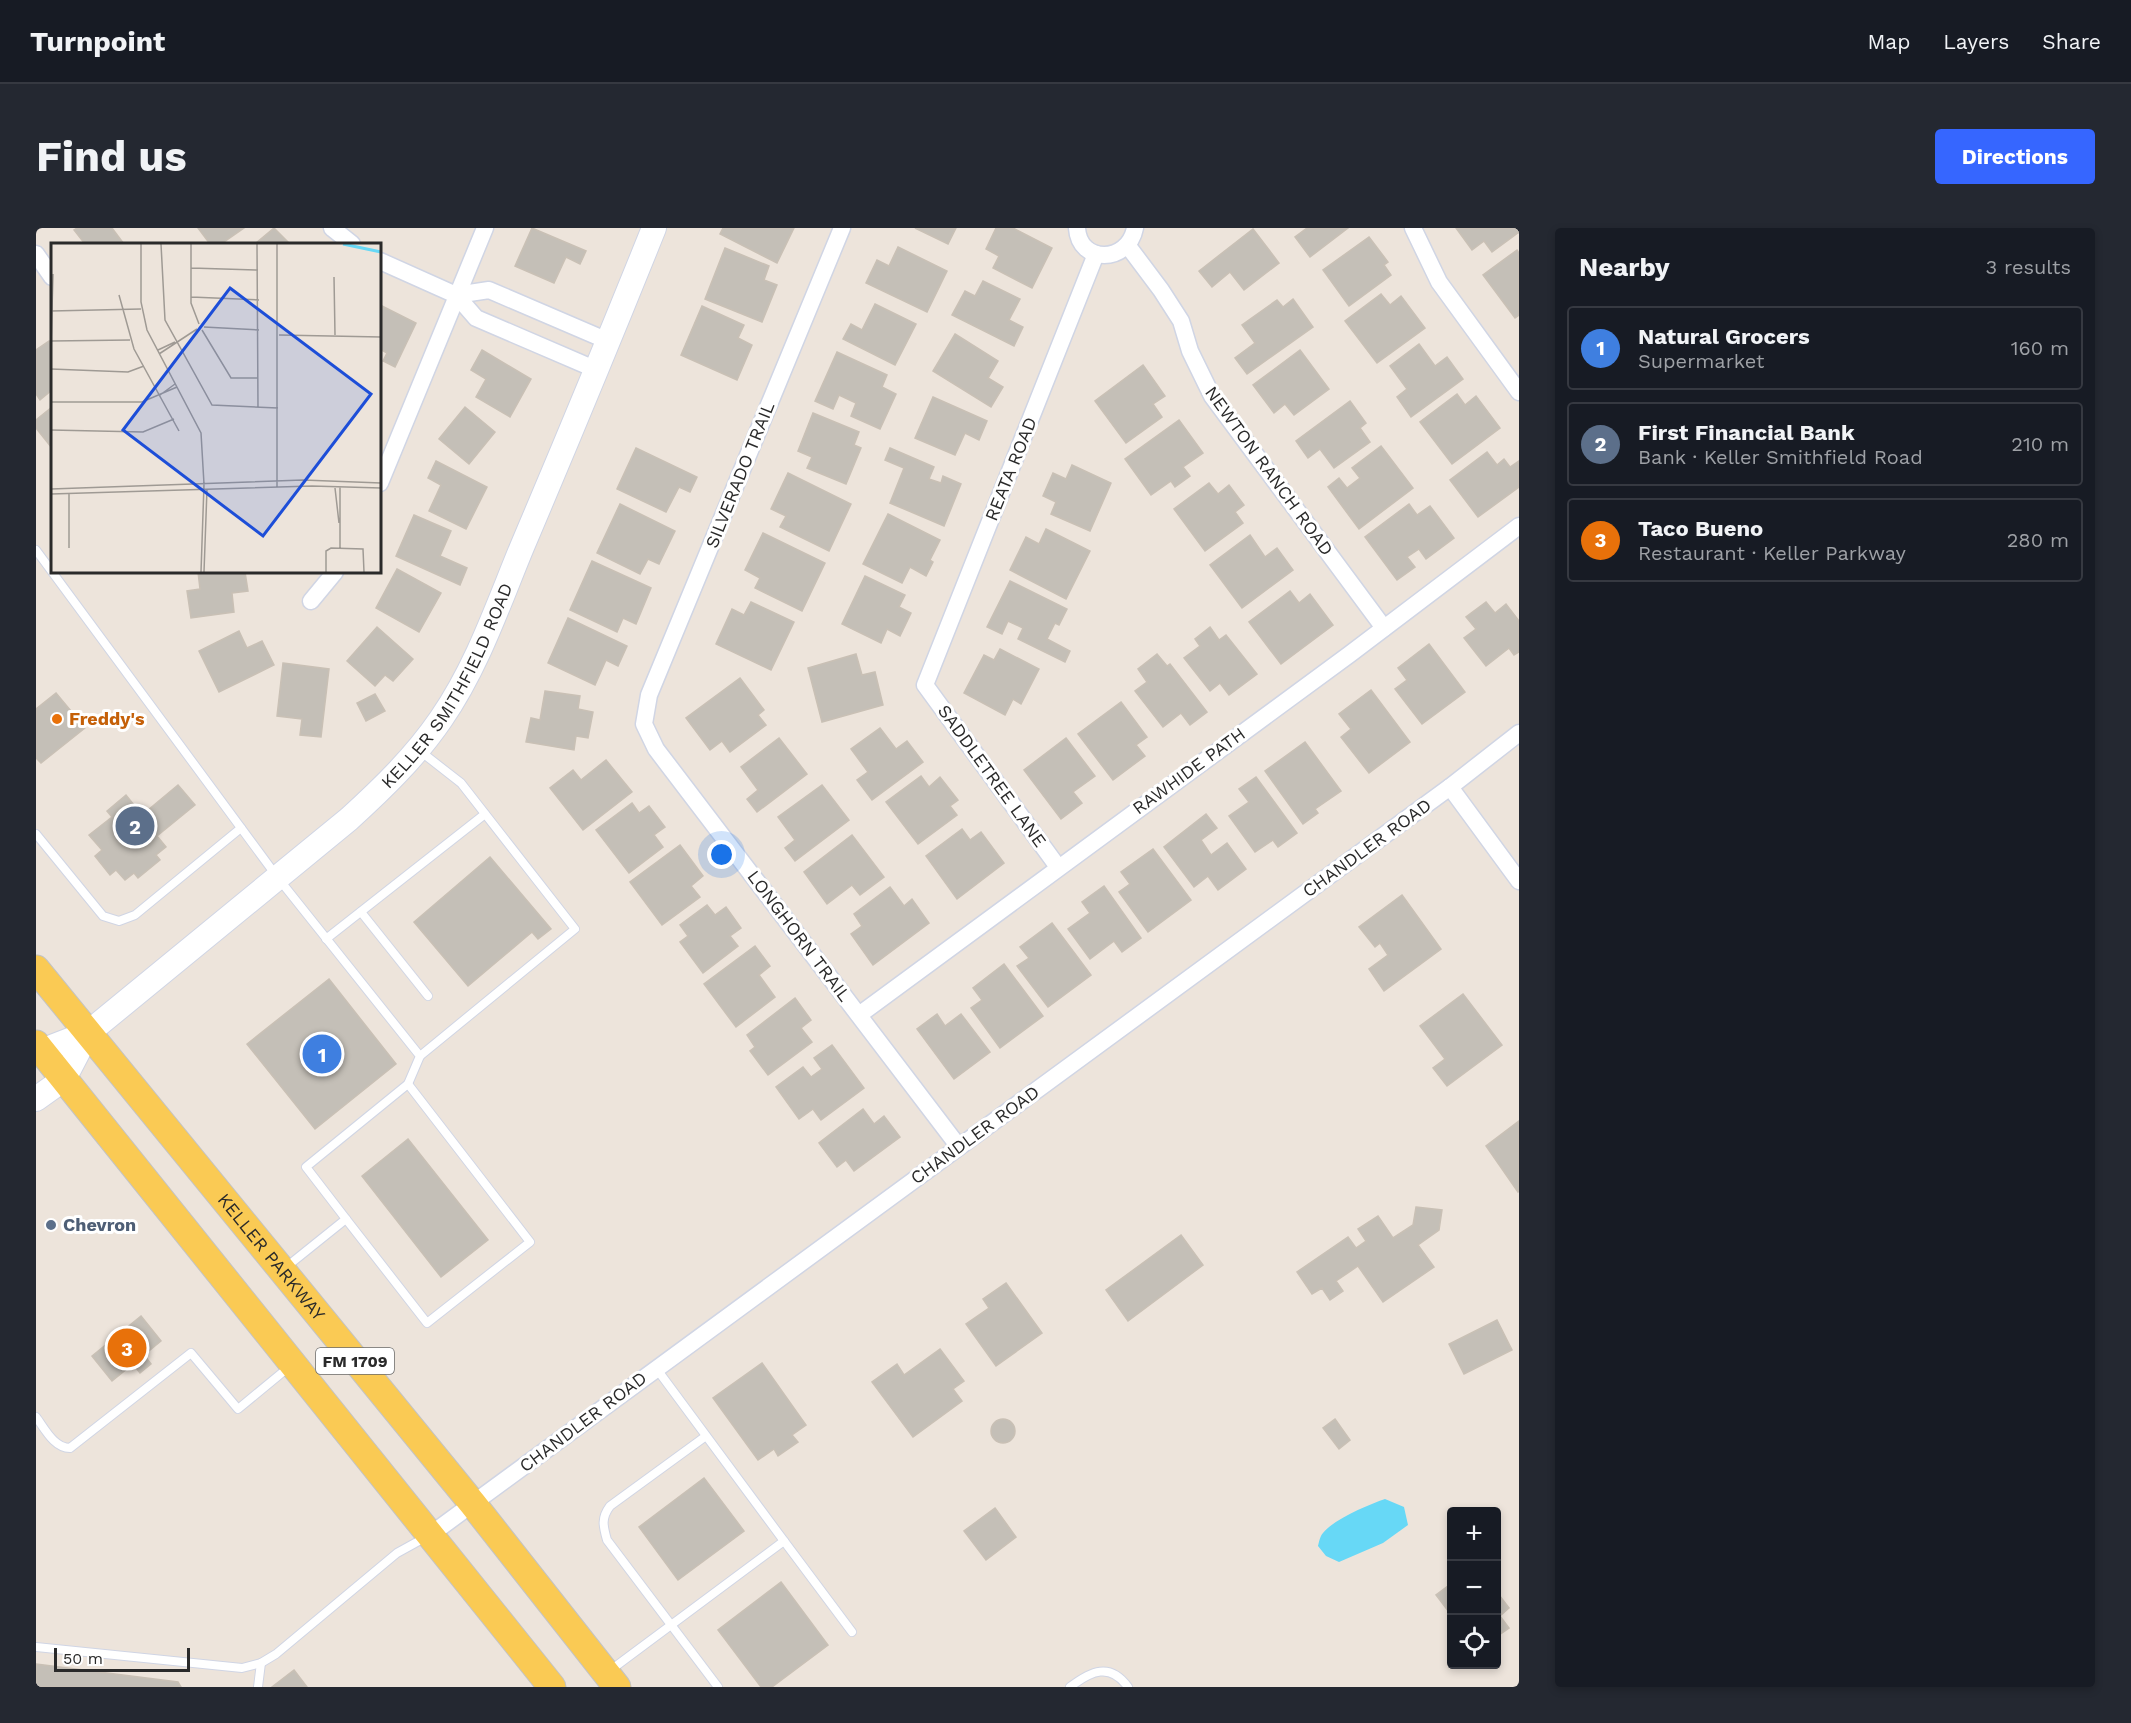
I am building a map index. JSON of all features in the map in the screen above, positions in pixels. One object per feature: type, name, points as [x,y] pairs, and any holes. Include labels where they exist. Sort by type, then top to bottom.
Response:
[{"type":"main road","name":"KELLER SMITHFIELD ROAD","points":[[88,1033],[350,819],[418,750],[442,718],[473,664],[597,370],[654,228]]},
{"type":"main road","name":"KELLER PARKWAY","points":[[36,969],[473,1504],[612,1680]]},
{"type":"main road","points":[[37,1049],[88,1033]]},
{"type":"main road","points":[[36,1099],[64,1078],[88,1033]]},
{"type":"main road","name":"FM 1709","points":[[37,1049],[64,1078],[552,1687]]},
{"type":"street","points":[[332,228],[351,243]]},
{"type":"street","points":[[381,481],[485,228]]},
{"type":"street","name":"SILVERADO TRAIL","points":[[644,724],[644,711],[649,695],[842,228]]},
{"type":"street","points":[[1077,228],[1081,242],[1096,254],[1113,254],[1128,246],[1135,228]]},
{"type":"street","points":[[1413,228],[1438,282],[1519,392]]},
{"type":"street","name":"NEWTON RANCH ROAD","points":[[1128,246],[1181,321],[1197,367],[1212,396],[1384,628]]},
{"type":"street","points":[[36,254],[51,276]]},
{"type":"street","name":"REATA ROAD","points":[[925,685],[1096,254]]},
{"type":"street","points":[[381,261],[456,295],[476,318],[597,370]]},
{"type":"street","points":[[456,295],[489,290],[609,341]]},
{"type":"street","name":"RAWHIDE PATH","points":[[859,1015],[1519,526]]},
{"type":"street","points":[[311,601],[333,573]]},
{"type":"street","name":"SADDLETREE LANE","points":[[925,685],[1058,867]]},
{"type":"street","name":"LONGHORN TRAIL","points":[[644,724],[656,749],[959,1146]]},
{"type":"street","name":"CHANDLER ROAD","points":[[430,1535],[1450,787],[1519,733]]},
{"type":"street","points":[[1450,787],[1519,881]]},
{"type":"lane","points":[[36,550],[51,570]]},
{"type":"lane","points":[[53,573],[278,878],[420,1056]]},
{"type":"lane","points":[[408,1084],[530,1242],[427,1323],[306,1167],[408,1084],[420,1056],[575,929],[461,783],[418,750]]},
{"type":"lane","points":[[326,939],[485,814]]},
{"type":"lane","points":[[36,834],[103,916],[119,921],[135,915],[241,828]]},
{"type":"lane","points":[[361,912],[428,996]]},
{"type":"lane","points":[[281,1271],[346,1219]]},
{"type":"lane","points":[[36,1417],[54,1441],[62,1448],[70,1448],[191,1353],[237,1409],[293,1364]]},
{"type":"lane","points":[[656,1368],[852,1632]]},
{"type":"lane","points":[[706,1436],[610,1506],[602,1522],[607,1539],[718,1687]]},
{"type":"lane","points":[[36,1647],[242,1668],[261,1663],[276,1654],[397,1553],[430,1535]]},
{"type":"lane","points":[[612,1680],[671,1624],[784,1541]]},
{"type":"lane","points":[[258,1687],[261,1663]]},
{"type":"lane","points":[[1070,1687],[1100,1670],[1123,1680],[1128,1687]]},
{"type":"water","points":[[1385,1499],[1404,1507],[1408,1525],[1383,1543],[1339,1562],[1326,1556],[1318,1546],[1321,1536],[1328,1528],[1352,1513]]},
{"type":"building","points":[[77,228],[112,228],[123,243],[84,243],[74,230]]},
{"type":"building","points":[[198,228],[244,228],[222,243],[209,243]]},
{"type":"building","points":[[274,228],[289,243],[256,243]]},
{"type":"building","points":[[532,228],[586,251],[580,264],[566,257],[554,283],[515,266]]},
{"type":"building","points":[[723,228],[794,228],[777,263],[720,234]]},
{"type":"building","points":[[915,228],[956,228],[948,244]]},
{"type":"building","points":[[996,228],[1013,228],[1052,248],[1032,288],[993,268],[999,256],[986,249]]},
{"type":"building","points":[[1307,228],[1348,228],[1310,257],[1295,237]]},
{"type":"building","points":[[1456,228],[1519,228],[1519,232],[1492,252],[1484,241],[1472,250]]},
{"type":"building","points":[[1253,229],[1279,263],[1244,290],[1230,272],[1212,287],[1199,271]]},
{"type":"building","points":[[1369,237],[1388,262],[1384,265],[1391,275],[1349,306],[1323,270]]},
{"type":"building","points":[[898,247],[947,271],[927,312],[866,283],[877,260],[889,266]]},
{"type":"building","points":[[725,248],[769,266],[764,280],[777,285],[762,322],[705,299]]},
{"type":"building","points":[[1517,250],[1519,253],[1519,315],[1515,318],[1483,275]]},
{"type":"building","points":[[983,281],[1020,299],[1009,320],[1023,327],[1014,346],[952,315],[965,291],[975,296]]},
{"type":"building","points":[[1381,294],[1390,305],[1401,296],[1425,328],[1377,363],[1345,321]]},
{"type":"building","points":[[1293,299],[1313,327],[1247,374],[1235,358],[1255,343],[1242,325],[1277,300],[1283,307]]},
{"type":"building","points":[[875,304],[916,324],[895,365],[843,339],[851,324],[862,330]]},
{"type":"building","points":[[381,306],[416,323],[395,367],[383,361],[387,353],[381,350]]},
{"type":"building","points":[[702,306],[744,325],[738,338],[752,345],[737,380],[681,355]]},
{"type":"building","points":[[955,334],[998,361],[988,378],[1003,387],[991,407],[933,371]]},
{"type":"building","points":[[49,341],[51,344],[51,391],[40,400],[36,394],[36,350]]},
{"type":"building","points":[[1419,344],[1435,366],[1447,357],[1463,379],[1411,417],[1397,397],[1407,389],[1390,366]]},
{"type":"building","points":[[482,350],[531,379],[510,417],[476,397],[486,379],[471,370]]},
{"type":"building","points":[[1300,350],[1329,389],[1294,415],[1285,404],[1274,413],[1253,385]]},
{"type":"building","points":[[837,352],[887,375],[882,387],[896,394],[880,429],[851,416],[856,403],[839,395],[833,409],[815,401]]},
{"type":"building","points":[[1143,365],[1165,396],[1153,404],[1162,417],[1126,443],[1095,401]]},
{"type":"building","points":[[1457,394],[1465,405],[1476,396],[1500,428],[1452,464],[1420,422]]},
{"type":"building","points":[[933,397],[987,421],[979,440],[965,433],[955,455],[915,438]]},
{"type":"building","points":[[1350,401],[1366,423],[1360,428],[1370,442],[1334,468],[1320,449],[1308,458],[1296,441]]},
{"type":"building","points":[[465,407],[495,432],[469,464],[439,439]]},
{"type":"building","points":[[51,408],[51,447],[36,428],[36,420]]},
{"type":"building","points":[[813,413],[859,432],[854,445],[861,448],[846,484],[807,468],[812,457],[798,451]]},
{"type":"building","points":[[1179,420],[1203,453],[1183,467],[1190,476],[1175,487],[1171,481],[1151,495],[1125,459]]},
{"type":"building","points":[[1381,446],[1413,488],[1359,529],[1328,487],[1339,478],[1347,488],[1360,478],[1352,468]]},
{"type":"building","points":[[636,448],[697,477],[690,492],[679,487],[666,512],[617,489]]},
{"type":"building","points":[[890,448],[934,467],[929,479],[941,483],[943,476],[961,484],[944,526],[890,503],[904,468],[885,460]]},
{"type":"building","points":[[1487,452],[1497,465],[1504,459],[1510,467],[1519,461],[1519,487],[1478,517],[1450,480]]},
{"type":"building","points":[[436,461],[487,487],[466,529],[429,511],[441,485],[428,478]]},
{"type":"building","points":[[1072,465],[1111,483],[1090,531],[1051,514],[1056,502],[1043,496],[1053,473],[1066,479]]},
{"type":"building","points":[[788,473],[851,504],[829,551],[780,527],[786,516],[771,509]]},
{"type":"building","points":[[1209,483],[1218,494],[1229,485],[1244,505],[1235,512],[1243,523],[1205,551],[1174,509]]},
{"type":"building","points":[[620,504],[675,531],[659,564],[648,559],[640,574],[597,553]]},
{"type":"building","points":[[1409,504],[1417,515],[1430,506],[1454,538],[1426,559],[1419,549],[1407,557],[1415,567],[1397,580],[1365,537]]},
{"type":"building","points":[[888,514],[940,540],[930,560],[933,562],[926,576],[910,567],[902,583],[863,564]]},
{"type":"building","points":[[414,515],[451,531],[440,556],[467,568],[460,585],[396,556]]},
{"type":"building","points":[[1046,529],[1090,551],[1066,599],[1010,570],[1026,537],[1039,544]]},
{"type":"building","points":[[763,533],[825,563],[802,611],[755,588],[760,578],[745,570]]},
{"type":"building","points":[[1250,535],[1265,557],[1277,548],[1293,570],[1242,608],[1210,565]]},
{"type":"building","points":[[592,561],[651,588],[636,624],[623,618],[617,632],[570,610]]},
{"type":"building","points":[[397,569],[441,593],[419,632],[376,608]]},
{"type":"building","points":[[198,573],[245,573],[248,591],[232,593],[234,612],[191,618],[187,591],[200,589]]},
{"type":"building","points":[[865,576],[905,595],[899,607],[911,613],[900,636],[887,629],[881,643],[842,624]]},
{"type":"building","points":[[1010,581],[1067,609],[1059,625],[1055,623],[1047,639],[1070,651],[1065,662],[1018,639],[1023,628],[1008,621],[1002,634],[987,627]]},
{"type":"building","points":[[1290,591],[1299,603],[1310,594],[1333,625],[1281,664],[1249,622]]},
{"type":"building","points":[[751,602],[794,622],[771,670],[716,644],[732,609],[744,615]]},
{"type":"building","points":[[1486,602],[1495,613],[1506,604],[1519,621],[1519,652],[1514,655],[1509,648],[1486,666],[1464,638],[1476,629],[1466,617]]},
{"type":"building","points":[[568,618],[627,646],[618,666],[606,660],[595,685],[548,663]]},
{"type":"building","points":[[377,627],[413,659],[393,681],[385,675],[375,686],[347,661]]},
{"type":"building","points":[[1210,627],[1219,640],[1226,635],[1257,674],[1229,695],[1220,683],[1210,691],[1184,658],[1200,646],[1195,639]]},
{"type":"building","points":[[239,631],[247,648],[262,641],[274,665],[219,692],[199,651]]},
{"type":"building","points":[[1429,644],[1465,692],[1422,724],[1395,689],[1407,680],[1398,668]]},
{"type":"building","points":[[1000,649],[1039,669],[1021,704],[1013,699],[1005,715],[964,693],[984,655],[994,660]]},
{"type":"building","points":[[856,654],[862,675],[875,672],[883,705],[822,722],[808,668]]},
{"type":"building","points":[[1157,654],[1167,666],[1170,664],[1207,712],[1190,725],[1181,713],[1163,727],[1135,691],[1147,682],[1138,669]]},
{"type":"building","points":[[283,663],[329,669],[321,737],[300,735],[302,719],[277,716]]},
{"type":"building","points":[[740,678],[764,710],[758,715],[766,725],[730,752],[722,741],[710,750],[686,718]]},
{"type":"building","points":[[1371,690],[1410,742],[1369,773],[1341,737],[1351,729],[1339,714]]},
{"type":"building","points":[[545,691],[580,696],[578,709],[593,712],[588,738],[576,736],[574,750],[526,742],[531,718],[540,720]]},
{"type":"building","name":"Freddy's","points":[[56,693],[85,728],[41,763],[36,758],[36,709]]},
{"type":"building","points":[[375,694],[385,711],[366,721],[357,703]]},
{"type":"building","points":[[1121,702],[1147,737],[1136,745],[1145,756],[1113,780],[1078,734]]},
{"type":"building","points":[[880,728],[896,749],[907,741],[923,762],[872,800],[857,780],[868,772],[851,749]]},
{"type":"building","points":[[779,738],[807,774],[757,812],[747,799],[758,790],[741,767]]},
{"type":"building","points":[[1066,738],[1095,776],[1073,792],[1082,803],[1061,819],[1024,770]]},
{"type":"building","points":[[1305,742],[1341,791],[1315,809],[1318,813],[1303,824],[1265,771]]},
{"type":"building","points":[[606,760],[632,792],[583,830],[550,788],[573,770],[581,780]]},
{"type":"building","points":[[921,776],[929,787],[940,777],[958,800],[950,806],[957,815],[918,844],[886,802]]},
{"type":"building","points":[[1256,777],[1297,833],[1278,847],[1273,840],[1255,852],[1229,816],[1249,802],[1239,789]]},
{"type":"building","points":[[178,785],[195,805],[157,836],[166,847],[156,855],[160,860],[138,878],[134,873],[125,880],[116,870],[110,875],[95,856],[102,850],[89,835],[112,817],[107,811],[126,795],[142,815]]},
{"type":"building","points":[[822,785],[849,820],[795,861],[785,848],[795,840],[778,817]]},
{"type":"building","points":[[632,803],[639,813],[649,806],[665,827],[654,835],[663,847],[629,873],[596,830]]},
{"type":"building","points":[[1206,814],[1217,828],[1201,840],[1211,855],[1227,843],[1246,869],[1218,890],[1208,876],[1194,887],[1164,847]]},
{"type":"building","points":[[962,829],[970,840],[981,832],[1004,863],[957,899],[926,856]]},
{"type":"building","points":[[852,835],[884,877],[860,895],[852,885],[827,904],[804,872]]},
{"type":"building","points":[[680,845],[703,876],[691,886],[700,897],[662,925],[630,882]]},
{"type":"building","points":[[1153,849],[1191,900],[1148,932],[1119,892],[1130,884],[1121,872]]},
{"type":"building","points":[[490,857],[551,929],[538,939],[532,932],[468,986],[414,922]]},
{"type":"building","points":[[1104,886],[1141,938],[1122,952],[1114,941],[1090,959],[1068,929],[1090,913],[1082,902]]},
{"type":"building","points":[[890,887],[904,906],[912,899],[929,923],[873,965],[851,934],[862,926],[854,914]]},
{"type":"building","points":[[1402,895],[1441,949],[1384,991],[1369,969],[1388,955],[1380,943],[1375,947],[1359,927]]},
{"type":"building","points":[[707,905],[715,915],[726,907],[741,928],[730,936],[738,946],[703,973],[680,942],[688,936],[680,925]]},
{"type":"building","points":[[1052,923],[1091,975],[1048,1007],[1017,966],[1029,958],[1020,947]]},
{"type":"building","points":[[755,946],[770,966],[759,975],[775,997],[736,1027],[704,984]]},
{"type":"building","points":[[1004,964],[1043,1016],[1000,1048],[971,1008],[982,1000],[973,988]]},
{"type":"building","points":[[329,979],[396,1064],[315,1129],[247,1044]]},
{"type":"building","points":[[1463,994],[1502,1045],[1447,1086],[1433,1068],[1445,1059],[1420,1026]]},
{"type":"building","points":[[795,998],[811,1020],[801,1028],[812,1042],[768,1075],[750,1051],[755,1047],[747,1035]]},
{"type":"building","points":[[937,1014],[945,1026],[961,1014],[990,1052],[954,1079],[917,1029]]},
{"type":"building","points":[[832,1045],[864,1088],[821,1120],[813,1109],[799,1119],[776,1087],[803,1067],[811,1077],[822,1069],[814,1058]]},
{"type":"building","points":[[863,1109],[874,1124],[884,1116],[900,1137],[854,1171],[846,1160],[837,1167],[819,1143]]},
{"type":"building","points":[[1519,1121],[1519,1191],[1518,1192],[1486,1146]]},
{"type":"building","points":[[408,1139],[488,1240],[441,1277],[362,1176]]},
{"type":"building","points":[[1416,1207],[1442,1210],[1439,1230],[1418,1245],[1434,1267],[1383,1302],[1358,1266],[1336,1281],[1343,1291],[1330,1300],[1322,1288],[1312,1294],[1297,1272],[1348,1237],[1356,1248],[1366,1241],[1358,1229],[1378,1216],[1393,1238],[1413,1225]]},
{"type":"building","points":[[1181,1235],[1203,1265],[1128,1321],[1106,1290]]},
{"type":"building","points":[[1006,1283],[1042,1333],[996,1366],[966,1324],[989,1308],[983,1299]]},
{"type":"building","points":[[141,1316],[161,1341],[144,1355],[151,1364],[140,1373],[133,1364],[112,1381],[92,1356]]},
{"type":"building","points":[[1497,1320],[1512,1350],[1464,1374],[1449,1344]]},
{"type":"building","points":[[940,1349],[964,1381],[953,1389],[962,1401],[913,1437],[872,1382],[897,1364],[904,1375]]},
{"type":"building","points":[[762,1363],[806,1425],[792,1435],[798,1442],[778,1456],[774,1449],[758,1460],[713,1398]]},
{"type":"building","points":[[1003,1419],[1012,1422],[1015,1431],[1012,1440],[1003,1443],[994,1440],[991,1431],[994,1422]]},
{"type":"building","points":[[1335,1419],[1350,1440],[1339,1449],[1323,1428]]},
{"type":"building","points":[[704,1478],[744,1531],[678,1580],[639,1527]]},
{"type":"building","points":[[995,1508],[1016,1537],[986,1560],[964,1531]]},
{"type":"building","points":[[781,1582],[828,1645],[772,1687],[761,1687],[718,1630]]},
{"type":"building","points":[[1447,1587],[1447,1609],[1436,1595]]},
{"type":"building","points":[[1501,1598],[1509,1608],[1501,1615]]},
{"type":"building","points":[[1501,1617],[1509,1628],[1501,1634]]},
{"type":"building","points":[[36,1664],[178,1682],[181,1687],[36,1687]]},
{"type":"building","points":[[294,1670],[307,1687],[272,1687]]},
{"type":"place","name":"Freddy's","points":[[57,719]]},
{"type":"place","name":"First Financial Bank","points":[[135,826]]},
{"type":"place","name":"Natural Grocers","points":[[322,1054]]},
{"type":"place","name":"Chevron","points":[[51,1225]]},
{"type":"place","name":"Taco Bueno","points":[[127,1348]]}]
